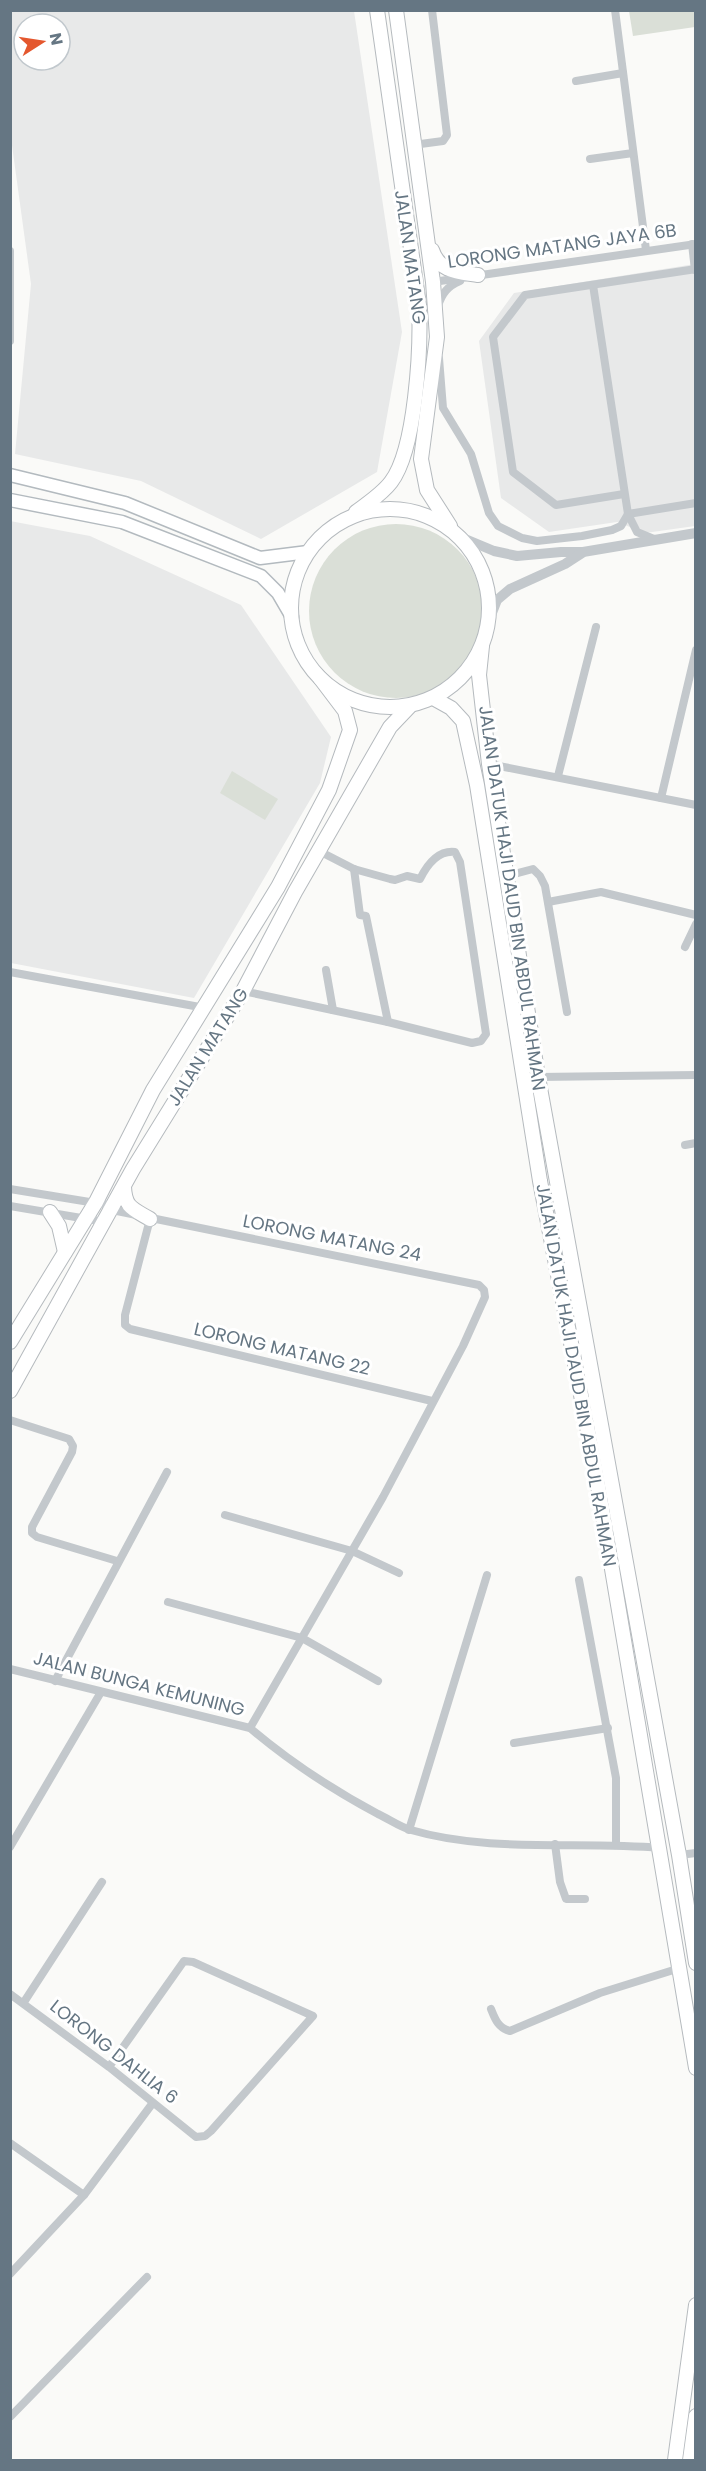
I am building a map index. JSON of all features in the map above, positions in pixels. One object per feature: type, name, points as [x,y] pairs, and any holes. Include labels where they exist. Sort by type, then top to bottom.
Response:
[{"type":"main road","name":"JALAN MATANG","points":[[350,517],[391,482],[402,463],[415,398],[421,339],[419,305],[377,10]]},
{"type":"main road","name":"JALAN MATANG","points":[[396,10],[433,282],[437,337],[421,459],[427,490],[455,533]]},
{"type":"main road","points":[[425,225],[435,258],[440,265],[449,270],[478,275]]},
{"type":"main road","points":[[415,398],[425,369],[428,340],[426,292],[433,282]]},
{"type":"main road","points":[[10,475],[124,503],[260,558],[308,552]]},
{"type":"main road","points":[[10,500],[122,522],[261,576],[278,593],[292,617],[300,650],[320,678],[337,692],[356,702],[388,708],[410,706],[433,698],[451,687],[466,673],[482,646],[488,623],[489,599],[484,575],[474,554],[455,533],[436,520],[408,510],[378,509],[350,517],[322,535],[308,552],[294,583],[292,617]]},
{"type":"main road","name":"JALAN DATUK HAJI DAUD BIN ABDUL RAHMAN","points":[[482,646],[479,675],[489,764],[538,1077],[679,1855],[696,1964]]},
{"type":"main road","name":"JALAN MATANG","points":[[10,1342],[96,1202],[153,1090],[205,1008],[309,831],[329,790],[350,730],[345,711],[320,678]]},
{"type":"main road","name":"JALAN DATUK HAJI DAUD BIN ABDUL RAHMAN","points":[[433,698],[451,708],[464,721],[477,784],[540,1181],[595,1468],[696,2068]]},
{"type":"main road","name":"JALAN MATANG","points":[[10,1391],[124,1187],[243,991],[295,892],[390,727],[410,706]]},
{"type":"main road","points":[[124,1187],[124,1199],[129,1206],[150,1219]]},
{"type":"main road","points":[[50,1212],[59,1226],[65,1252]]},
{"type":"main road","points":[[675,2460],[696,2305]]},
{"type":"main road","points":[[690,2460],[696,2416]]},
{"type":"street","points":[[413,145],[443,141],[447,135],[432,10]]},
{"type":"street","points":[[615,10],[646,250]]},
{"type":"street","points":[[576,81],[622,73]]},
{"type":"street","points":[[590,159],[633,153]]},
{"type":"street","points":[[624,494],[556,505],[513,472],[493,337],[525,296],[695,269],[694,244]]},
{"type":"street","name":"LORONG MATANG JAYA 6B","points":[[433,282],[694,244]]},
{"type":"street","points":[[10,252],[10,340]]},
{"type":"street","points":[[436,321],[441,296],[448,287],[478,275]]},
{"type":"street","points":[[593,285],[628,514],[637,532],[654,539]]},
{"type":"street","points":[[437,337],[443,408],[471,454],[489,513],[498,526],[522,538],[550,541],[612,530],[621,526],[628,514]]},
{"type":"street","points":[[628,514],[696,503]]},
{"type":"street","points":[[455,533],[494,551],[517,556],[582,552],[696,533]]},
{"type":"street","points":[[488,623],[497,600],[510,588],[565,564],[582,552]]},
{"type":"street","points":[[558,776],[596,627]]},
{"type":"street","points":[[662,798],[691,691],[696,650]]},
{"type":"street","points":[[489,764],[696,805]]},
{"type":"street","points":[[243,991],[388,1022],[472,1043],[481,1041],[486,1034],[460,862],[455,852],[448,851],[439,854],[420,879],[406,876],[395,880],[354,869],[319,852]]},
{"type":"street","points":[[354,869],[360,915],[366,916],[388,1022]]},
{"type":"street","points":[[507,876],[528,870],[536,871],[545,886],[567,1012]]},
{"type":"street","points":[[548,902],[602,892],[696,915]]},
{"type":"street","points":[[685,947],[696,924]]},
{"type":"street","points":[[326,970],[333,1010]]},
{"type":"street","points":[[10,972],[205,1008]]},
{"type":"street","points":[[538,1077],[696,1075]]},
{"type":"street","points":[[686,1145],[696,1143]]},
{"type":"street","points":[[10,1189],[96,1202],[110,1213]]},
{"type":"street","points":[[10,1206],[86,1218],[110,1213]]},
{"type":"street","name":"LORONG MATANG 24","points":[[110,1213],[479,1285],[484,1290],[485,1297],[463,1346],[432,1401]]},
{"type":"street","name":"LORONG MATANG 22","points":[[150,1219],[125,1315],[125,1325],[130,1329],[432,1401]]},
{"type":"street","points":[[250,1728],[383,1497],[432,1401]]},
{"type":"street","points":[[10,1419],[69,1439],[73,1446],[72,1452],[32,1527],[32,1533],[37,1537],[117,1560]]},
{"type":"street","points":[[55,1681],[117,1560],[167,1472]]},
{"type":"street","points":[[225,1515],[352,1551],[399,1573]]},
{"type":"street","points":[[409,1830],[487,1575]]},
{"type":"street","points":[[579,1580],[616,1778],[616,1844]]},
{"type":"street","points":[[168,1602],[302,1638],[323,1648],[378,1682]]},
{"type":"street","name":"JALAN BUNGA KEMUNING","points":[[10,1669],[250,1728],[275,1749],[342,1793],[409,1830],[460,1840],[616,1844],[660,1848]]},
{"type":"street","points":[[10,1847],[101,1692]]},
{"type":"street","points":[[514,1743],[608,1728]]},
{"type":"street","points":[[555,1844],[560,1882],[566,1899],[585,1899]]},
{"type":"street","points":[[679,1855],[696,1853]]},
{"type":"street","points":[[24,2002],[102,1882]]},
{"type":"street","name":"LORONG DAHLIA 6","points":[[10,1994],[24,2002],[109,2067],[196,2137],[205,2136],[211,2131],[313,2016],[193,1962],[184,1961],[109,2067]]},
{"type":"street","points":[[491,2009],[502,2029],[510,2031],[600,1993],[680,1968]]},
{"type":"street","points":[[10,2274],[84,2195],[153,2104]]},
{"type":"street","points":[[10,2143],[84,2195]]},
{"type":"street","points":[[10,2417],[147,2277]]},
{"type":"shaded area","points":[[10,11],[354,11],[402,332],[377,472],[261,539],[141,481],[15,454],[31,284],[11,138]]},
{"type":"shaded area","points":[[629,11],[695,11],[695,27],[633,36]]},
{"type":"shaded area","points":[[695,264],[695,526],[645,533],[617,522],[549,532],[501,498],[479,341],[514,293]]},
{"type":"shaded area","points":[[10,521],[90,536],[241,605],[331,737],[320,783],[194,998],[11,963]]},
{"type":"shaded area","points":[[396,524],[429,531],[458,549],[476,578],[483,611],[476,644],[458,673],[429,691],[396,698],[363,691],[334,673],[316,644],[309,611],[316,578],[334,549],[363,531]]},
{"type":"shaded area","points":[[232,771],[278,799],[265,820],[220,793]]}]
